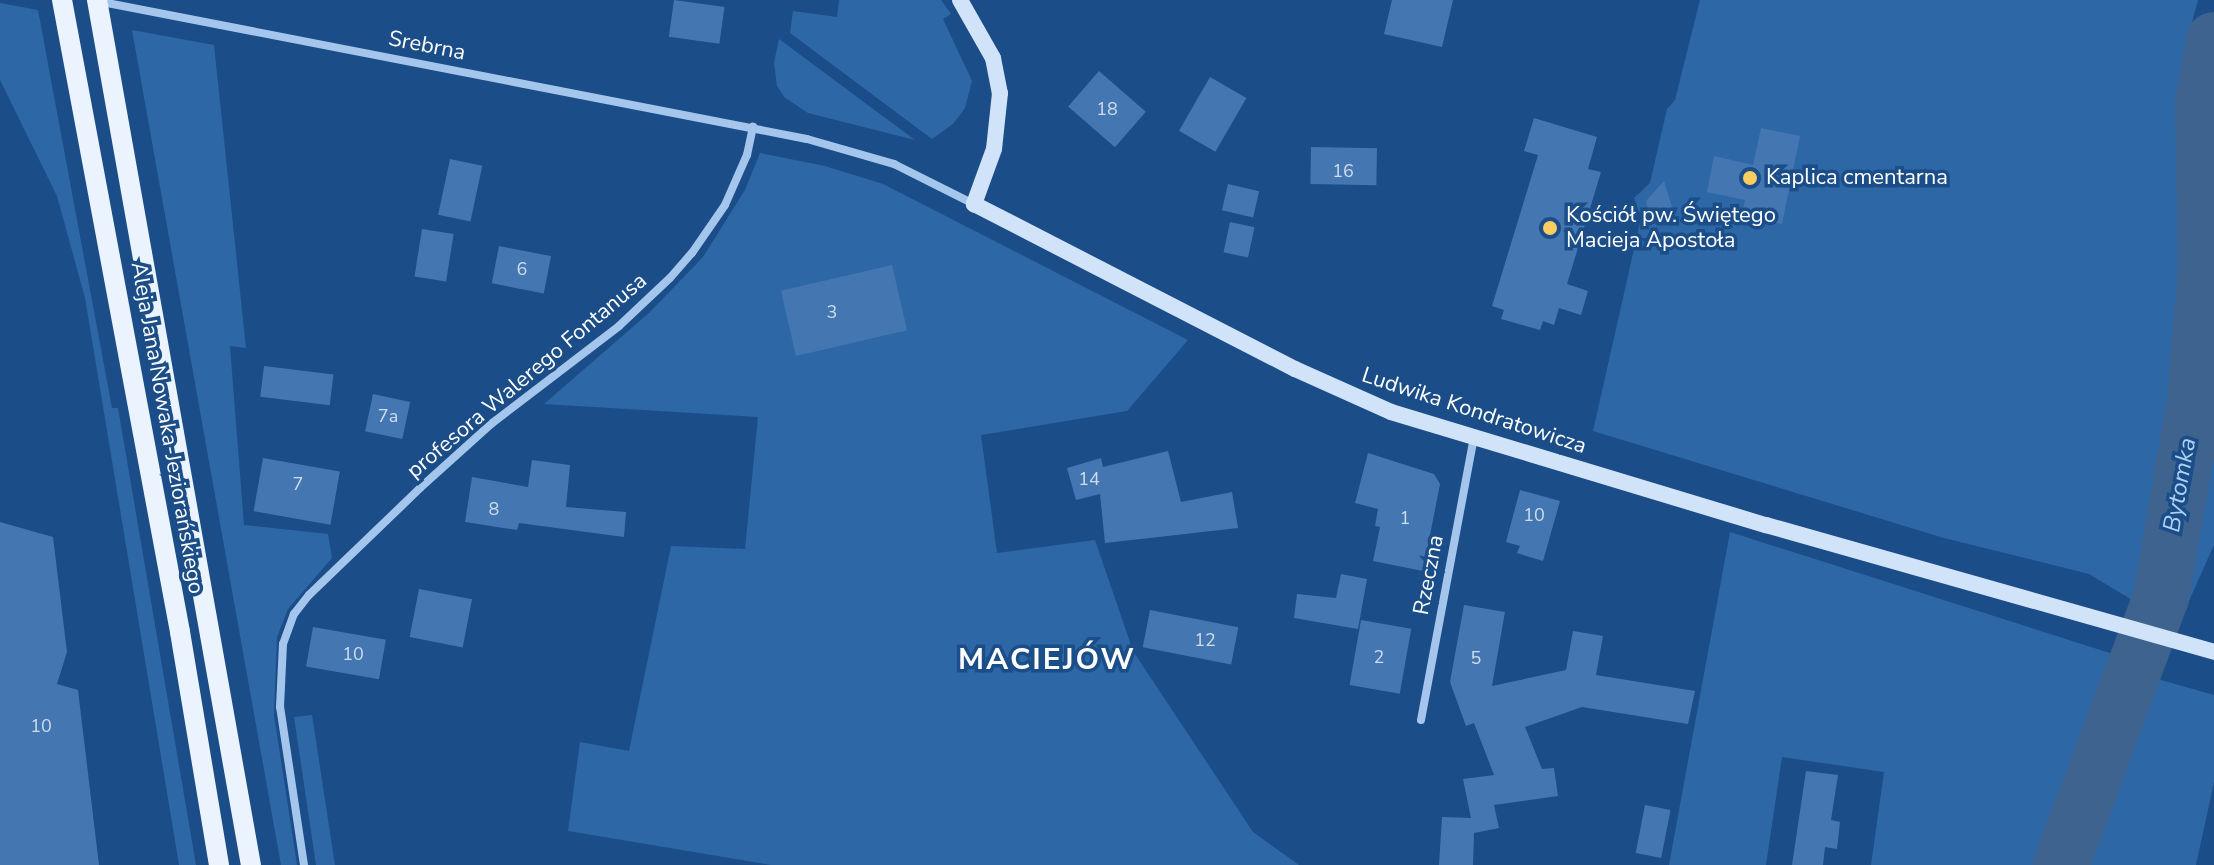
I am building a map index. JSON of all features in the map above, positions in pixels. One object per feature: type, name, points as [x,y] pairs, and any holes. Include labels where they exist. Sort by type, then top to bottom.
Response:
[{"type":"main road","name":"Aleja Jana Nowaka-Jeziorańskiego","points":[[62,0],[219,865]]},
{"type":"main road","name":"Aleja Jana Nowaka-Jeziorańskiego","points":[[96,0],[114,85],[251,865]]},
{"type":"street","name":"Srebrna","points":[[96,0],[753,127]]},
{"type":"street","points":[[960,0],[998,70],[1000,93],[994,149],[974,204]]},
{"type":"street","name":"Ludwika Kondratowicza","points":[[753,127],[881,159],[1295,369],[1391,412],[2214,652]]},
{"type":"street","name":"profesora Walerego Fontanusa","points":[[304,865],[280,707],[283,644],[294,614],[420,488],[491,424],[619,326],[670,278],[692,253],[725,205],[747,155],[753,127]]},
{"type":"street","name":"Rzeczna","points":[[1421,720],[1474,438]]},
{"type":"shaded area","points":[[839,0],[941,0],[951,14],[943,19],[972,81],[965,108],[953,124],[932,139],[790,33],[793,11],[837,17]]},
{"type":"shaded area","points":[[1700,0],[2198,0],[2188,37],[2178,130],[2178,319],[2169,471],[2139,604],[2089,574],[1944,538],[1593,431],[1641,218],[1634,198],[1650,183],[1667,109],[1675,100]]},
{"type":"shaded area","points":[[0,3],[38,10],[112,408],[118,408],[196,865],[179,865],[85,298],[57,196],[0,80]]},
{"type":"shaded area","points":[[132,30],[214,45],[246,348],[230,346],[244,525],[328,534],[332,558],[288,609],[277,637],[274,715],[297,865],[281,865]]},
{"type":"shaded area","points":[[779,39],[915,140],[808,113],[784,97],[777,86],[774,63]]},
{"type":"shaded area","points":[[760,153],[825,166],[883,184],[1188,340],[1127,411],[981,435],[997,553],[1095,540],[1133,651],[1253,832],[1299,865],[771,865],[568,831],[580,742],[629,751],[671,546],[745,549],[758,417],[544,404],[650,312],[703,257],[745,190]]},
{"type":"shaded area","points":[[2214,363],[2214,545],[2184,612],[2174,609],[2195,512]]},
{"type":"shaded area","points":[[1730,532],[2113,654],[2041,865],[1871,865],[1884,772],[1782,757],[1766,865],[1669,865]]},
{"type":"shaded area","points":[[2147,676],[2214,695],[2214,782],[2196,865],[2078,865]]},
{"type":"shaded area","points":[[312,715],[335,865],[316,865],[294,717]]},
{"type":"building","points":[[674,0],[725,7],[719,44],[669,37]]},
{"type":"building","points":[[1392,0],[1453,0],[1442,47],[1384,34]]},
{"type":"building","points":[[1099,71],[1146,112],[1115,147],[1068,106]]},
{"type":"building","points":[[1210,77],[1246,98],[1215,152],[1179,131]]},
{"type":"building","name":"Kościół pw. Świętego Macieja Apostoła","points":[[1534,118],[1597,137],[1588,169],[1601,172],[1567,284],[1588,291],[1581,315],[1559,308],[1554,325],[1543,321],[1540,330],[1501,319],[1504,310],[1492,306],[1538,155],[1524,151]]},
{"type":"building","name":"Kaplica cmentarna","points":[[1761,128],[1800,136],[1782,224],[1742,215],[1745,200],[1707,192],[1714,156],[1753,165]]},
{"type":"building","points":[[1311,147],[1377,148],[1376,185],[1310,184]]},
{"type":"building","points":[[450,159],[482,166],[470,222],[438,215]]},
{"type":"building","points":[[1664,181],[1672,207],[1652,226],[1646,201]]},
{"type":"building","points":[[1228,184],[1259,191],[1253,218],[1222,210]]},
{"type":"building","points":[[1230,222],[1254,227],[1248,258],[1224,252]]},
{"type":"building","points":[[422,229],[454,234],[446,281],[414,276]]},
{"type":"building","points":[[499,246],[551,256],[544,293],[492,283]]},
{"type":"building","points":[[892,265],[907,330],[796,356],[781,291]]},
{"type":"building","points":[[264,366],[333,375],[330,405],[260,397]]},
{"type":"building","points":[[373,394],[410,402],[402,439],[365,431]]},
{"type":"building","points":[[1168,451],[1181,502],[1232,492],[1238,528],[1105,543],[1100,494],[1076,500],[1067,468],[1101,458],[1103,467]]},
{"type":"building","points":[[1368,453],[1434,474],[1440,484],[1423,571],[1373,561],[1380,527],[1375,526],[1378,509],[1355,503]]},
{"type":"building","points":[[263,458],[340,472],[330,525],[254,511]]},
{"type":"building","points":[[532,460],[570,465],[566,507],[626,512],[624,537],[519,523],[517,530],[465,522],[472,477],[528,487]]},
{"type":"building","points":[[1520,490],[1560,501],[1543,561],[1517,553],[1520,546],[1506,542]]},
{"type":"building","points":[[0,522],[53,537],[67,652],[57,684],[78,690],[99,865],[0,865]]},
{"type":"building","points":[[1341,574],[1367,579],[1358,629],[1294,618],[1297,594],[1336,598]]},
{"type":"building","points":[[419,589],[472,599],[463,647],[410,637]]},
{"type":"building","points":[[1464,605],[1505,612],[1492,686],[1566,670],[1573,631],[1603,636],[1596,675],[1695,691],[1688,724],[1582,707],[1525,727],[1542,769],[1554,768],[1558,796],[1494,805],[1499,828],[1474,833],[1473,865],[1439,865],[1442,817],[1471,818],[1463,779],[1494,775],[1474,723],[1466,726],[1450,682]]},
{"type":"building","points":[[1150,610],[1238,627],[1231,664],[1143,647]]},
{"type":"building","points":[[1361,620],[1411,629],[1400,694],[1350,685]]},
{"type":"building","points":[[313,627],[386,640],[379,679],[306,666]]},
{"type":"building","points":[[1806,771],[1838,775],[1831,820],[1840,822],[1837,849],[1825,847],[1823,865],[1792,865]]},
{"type":"building","points":[[1645,805],[1671,810],[1661,858],[1636,853]]},
{"type":"waterway","name":"Bytomka","points":[[2061,865],[2161,598],[2195,401],[2206,267],[2203,105],[2214,40]]},
{"type":"place","name":"Kaplica cmentarna","points":[[1750,178]]},
{"type":"place","name":"Kościół pw. Świętego Macieja Apostoła","points":[[1550,228]]},
{"type":"district","name":"MACIEJÓW","points":[[1047,660]]}]
